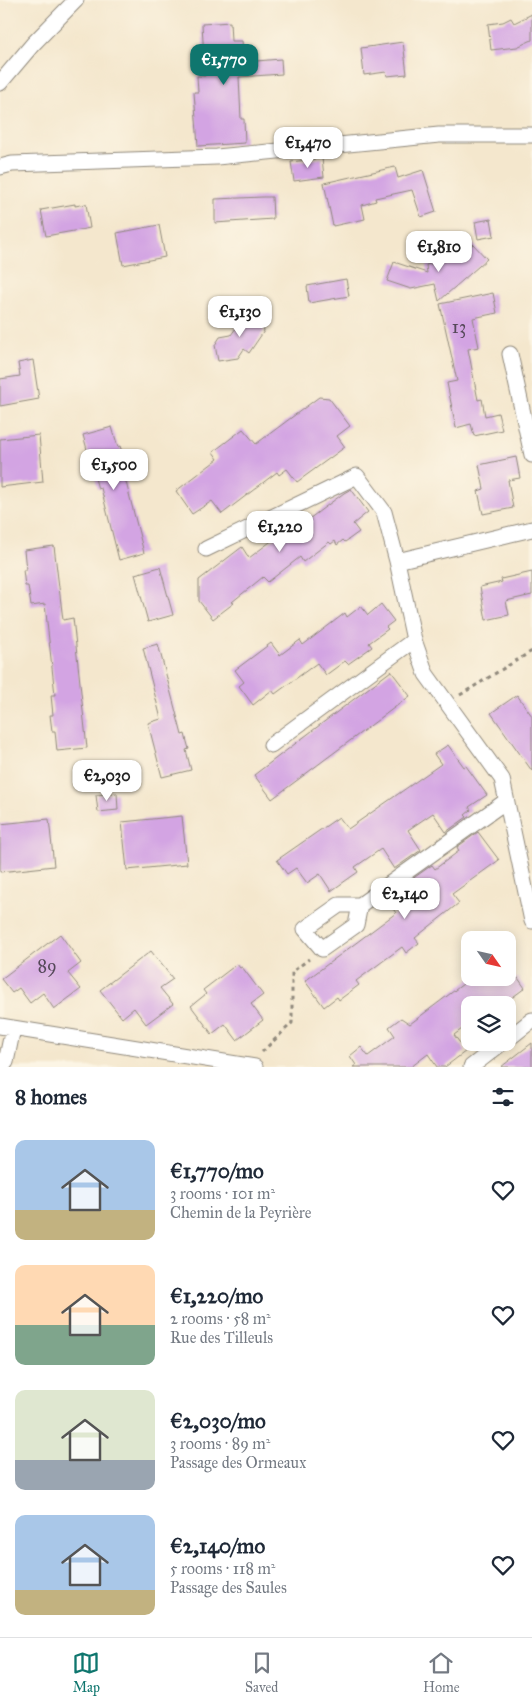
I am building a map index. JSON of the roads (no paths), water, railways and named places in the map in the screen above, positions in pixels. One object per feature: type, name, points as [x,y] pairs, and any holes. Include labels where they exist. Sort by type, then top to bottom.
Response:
[{"type":"street","points":[[0,83],[33,44],[76,0]]},
{"type":"street","points":[[0,167],[12,164],[217,157],[439,135],[532,135]]},
{"type":"street","points":[[510,354],[532,454]]},
{"type":"street","points":[[206,549],[357,476],[384,512],[414,640],[426,674],[502,779],[532,921]]},
{"type":"street","points":[[397,561],[532,529]]},
{"type":"street","points":[[271,745],[414,640]]},
{"type":"street","points":[[360,905],[356,925],[322,949],[305,929],[339,905],[360,905],[506,801]]},
{"type":"street","points":[[516,1033],[532,1020]]},
{"type":"street","points":[[0,1066],[6,1062],[6,1027],[251,1066]]},
{"type":"street","points":[[471,1067],[491,1051]]}]
